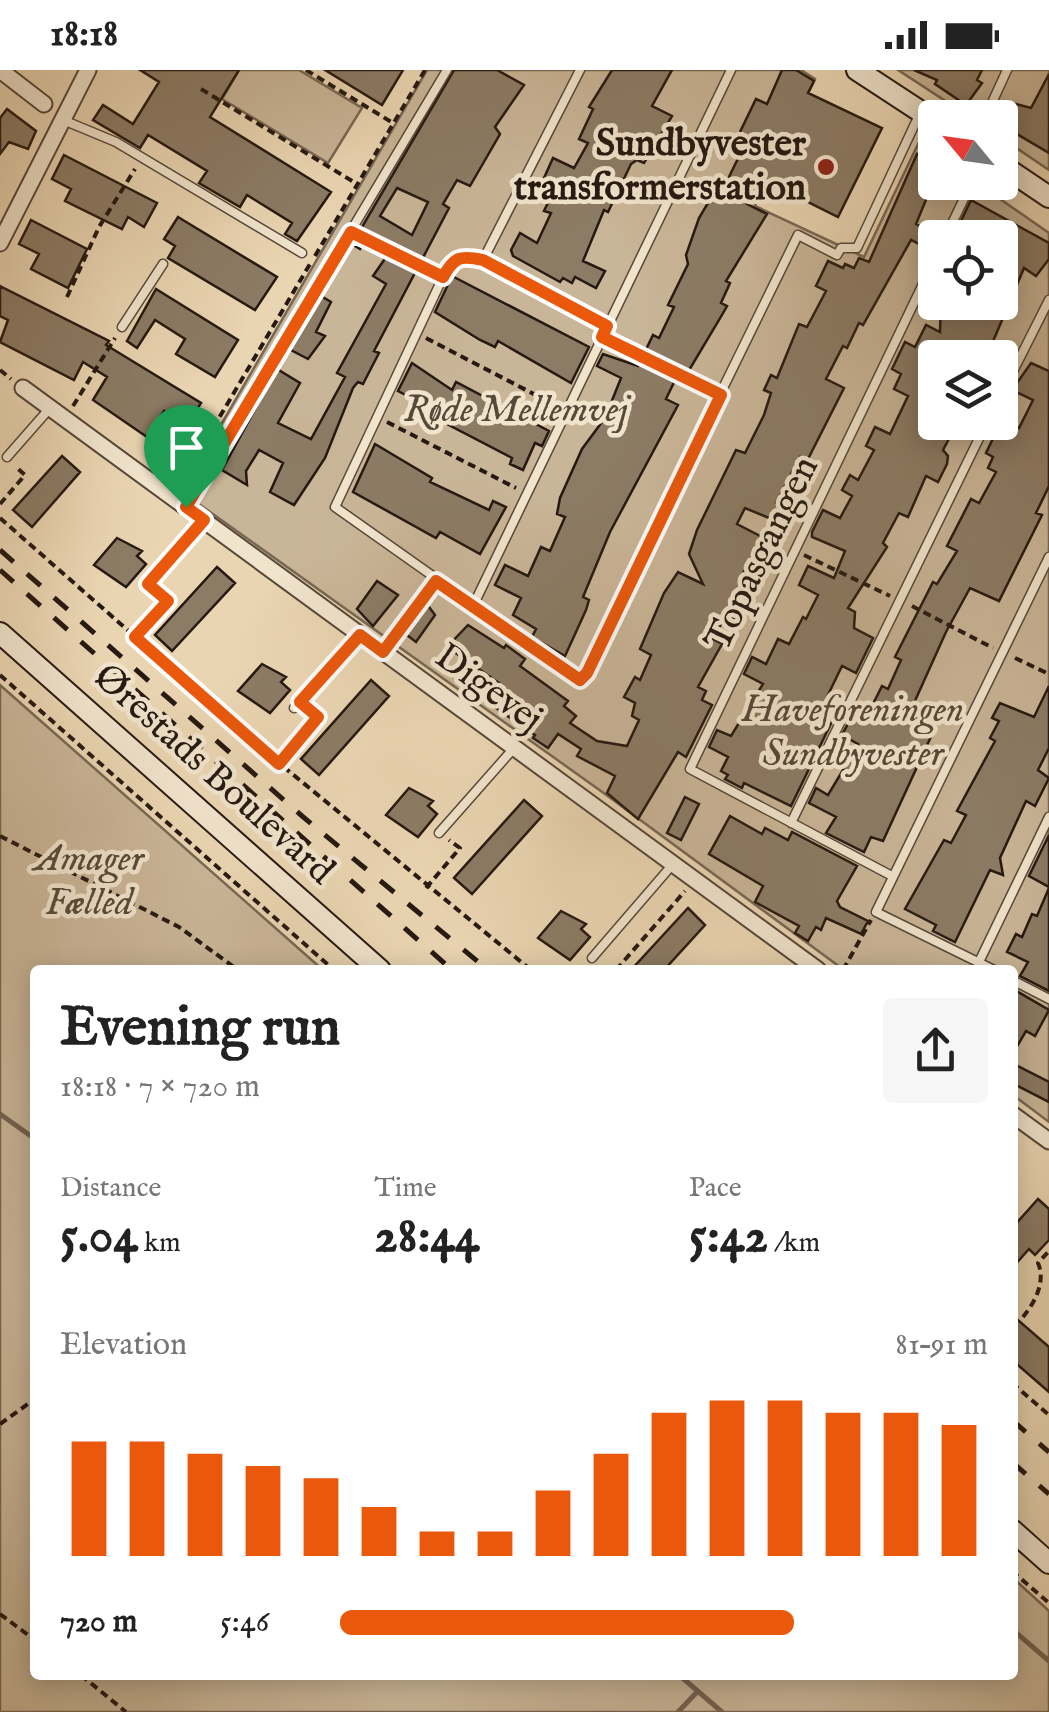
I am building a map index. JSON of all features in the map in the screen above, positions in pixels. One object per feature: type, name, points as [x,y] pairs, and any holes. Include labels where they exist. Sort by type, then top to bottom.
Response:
[{"type":"street","points":[[0,70],[44,104]]},
{"type":"street","points":[[0,242],[88,70]]},
{"type":"street","points":[[869,73],[918,109]]},
{"type":"street","points":[[1018,176],[1049,197]]},
{"type":"street","name":"Digevej","points":[[23,388],[811,965]]},
{"type":"street","name":"Ørestads Boulevard","points":[[0,633],[374,965]]},
{"type":"street","points":[[1018,1118],[1049,1140]]},
{"type":"street","points":[[1018,1535],[1049,1562]]},
{"type":"lane","points":[[186,507],[447,70]]},
{"type":"lane","points":[[580,70],[483,260],[463,256],[453,260],[443,277],[335,507],[580,680],[587,673],[798,235],[836,255],[841,248],[857,248],[918,135]]},
{"type":"lane","points":[[473,606],[731,70]]},
{"type":"lane","points":[[993,100],[1007,70]]},
{"type":"lane","points":[[63,120],[142,157],[302,253]]},
{"type":"lane","points":[[122,327],[162,264]]},
{"type":"lane","name":"Topasgangen","points":[[892,876],[690,769],[918,294]]},
{"type":"lane","points":[[1018,361],[1049,300]]},
{"type":"lane","points":[[7,457],[50,408]]},
{"type":"lane","points":[[791,823],[978,440]]},
{"type":"lane","points":[[148,584],[204,520]]},
{"type":"lane","points":[[985,965],[876,912],[1049,557]]},
{"type":"lane","points":[[297,705],[360,635]]},
{"type":"lane","points":[[439,833],[514,748]]},
{"type":"lane","points":[[979,962],[1049,817]]},
{"type":"lane","points":[[592,958],[673,864]]},
{"type":"lane","points":[[1018,983],[1049,999]]},
{"type":"path","points":[[306,70],[392,124]]},
{"type":"path","points":[[172,497],[424,70]]},
{"type":"path","points":[[202,89],[357,184]]},
{"type":"path","points":[[67,297],[100,227],[142,157]]},
{"type":"path","points":[[351,232],[443,277]]},
{"type":"path","points":[[483,260],[607,326]]},
{"type":"path","points":[[262,326],[270,331]]},
{"type":"path","points":[[65,419],[122,327]]},
{"type":"path","points":[[417,334],[567,411]]},
{"type":"path","points":[[602,337],[721,395]]},
{"type":"path","points":[[222,390],[231,397]]},
{"type":"path","points":[[378,417],[528,494]]},
{"type":"path","points":[[0,504],[25,475],[7,457]]},
{"type":"path","points":[[0,518],[279,764],[525,965]]},
{"type":"path","points":[[795,551],[1049,674]]},
{"type":"path","points":[[383,652],[436,581]]},
{"type":"path","points":[[135,637],[168,601],[148,584]]},
{"type":"path","points":[[0,675],[328,965]]},
{"type":"path","points":[[279,764],[318,717],[297,705]]},
{"type":"path","points":[[426,888],[460,848],[439,833]]},
{"type":"path","points":[[0,836],[179,928],[231,965]]},
{"type":"path","points":[[620,965],[695,880]]},
{"type":"path","points":[[846,965],[876,912]]},
{"type":"path","points":[[1023,1317],[1035,1302],[1042,1273],[1038,1264],[1049,1251]]},
{"type":"path","points":[[1018,1387],[1049,1415]]},
{"type":"path","points":[[0,1424],[30,1403]]},
{"type":"path","points":[[1018,1575],[1049,1603]]},
{"type":"path","points":[[0,1614],[30,1636]]},
{"type":"path","points":[[87,1680],[126,1712]]},
{"type":"green space","points":[[239,70],[299,70],[362,108],[328,163],[222,99]]},
{"type":"green space","points":[[427,70],[801,70],[815,79],[755,206],[864,257],[918,144],[918,200],[1001,200],[1049,233],[1049,1122],[1018,1099],[1018,965],[837,965],[182,492]]},
{"type":"green space","points":[[898,70],[1049,70],[1049,170],[1018,149],[1018,100],[944,100]]},
{"type":"green space","name":"Amager Fælled","points":[[0,685],[317,965],[30,965],[30,1680],[1018,1680],[1018,1583],[1049,1611],[1049,1712],[0,1712]]},
{"type":"building","points":[[140,70],[239,70],[210,117],[331,192],[297,241],[285,234],[292,223],[247,195],[240,207],[199,183],[207,171],[148,135],[140,148],[93,120],[103,105],[133,124],[159,82]]},
{"type":"building","points":[[325,70],[403,70],[382,105]]},
{"type":"building","points":[[454,70],[497,70],[524,85],[495,127],[500,134],[470,186],[457,180],[443,204],[449,208],[374,351],[379,353],[363,384],[358,382],[353,388],[325,458],[294,505],[270,492],[283,463],[259,450],[246,471],[247,485],[222,470],[277,369],[300,383],[278,423],[311,439],[345,377],[337,373],[386,284],[373,276],[393,247],[368,235],[360,249],[352,244]],"holes":[[[397,188],[428,202],[412,235],[380,216]]]},
{"type":"building","points":[[612,70],[672,70],[652,106],[672,116],[644,163],[637,160],[631,164],[608,212],[604,210],[583,261],[605,271],[596,288],[575,277],[572,283],[563,278],[560,282],[513,256],[511,250],[520,233],[537,243],[551,213],[544,211],[557,184],[544,178],[553,158],[574,168],[588,143],[579,139],[593,109],[589,107]]},
{"type":"building","points":[[782,70],[796,70],[814,81],[808,93],[882,128],[838,217],[760,178],[747,204],[767,214],[726,281],[730,283],[721,303],[727,306],[688,372],[681,368],[666,399],[678,405],[610,532],[583,597],[589,600],[586,610],[565,656],[532,637],[536,629],[513,615],[521,598],[495,585],[505,565],[528,576],[541,547],[550,551],[565,517],[557,514],[560,498],[582,449],[605,418],[621,378],[597,366],[603,354],[638,366],[653,335],[659,338],[674,307],[668,305],[688,264],[686,255],[699,218],[721,181],[726,183],[749,136],[740,132],[756,99],[767,104]]},
{"type":"building","points":[[914,70],[982,70],[977,80],[982,83],[970,100],[959,100],[935,84],[937,80]]},
{"type":"building","points":[[1049,74],[1049,153],[1018,135],[1018,105],[1031,108]]},
{"type":"building","points":[[7,109],[36,131],[28,149],[9,142],[0,154],[0,118]]},
{"type":"building","points":[[918,154],[918,200],[926,200],[916,224],[918,244],[911,240],[863,325],[859,323],[847,348],[843,346],[826,379],[844,388],[807,461],[800,457],[776,503],[783,506],[776,521],[745,508],[737,524],[762,537],[740,579],[751,587],[734,619],[726,615],[713,639],[722,644],[698,687],[706,691],[702,700],[712,705],[686,757],[678,752],[638,819],[607,793],[615,776],[577,756],[581,749],[558,734],[548,748],[533,738],[535,735],[489,703],[502,685],[447,647],[468,625],[504,648],[506,645],[525,659],[520,666],[568,701],[564,706],[576,716],[570,723],[597,741],[627,746],[639,720],[632,716],[635,703],[624,697],[635,677],[640,680],[651,655],[640,649],[664,593],[678,572],[703,584],[689,554],[697,530],[736,450],[745,453],[764,415],[771,393],[764,390],[771,375],[777,378],[799,324],[807,327],[826,291],[816,286],[828,261],[843,268],[845,264],[854,268],[859,258],[869,262]]},
{"type":"building","points":[[64,155],[157,203],[144,227],[128,217],[122,229],[65,201],[71,189],[52,179]]},
{"type":"building","points":[[971,200],[1007,220],[961,220]]},
{"type":"building","points":[[178,217],[277,277],[255,310],[168,258],[175,246],[164,239]]},
{"type":"building","points":[[31,220],[87,249],[68,288],[31,269],[39,254],[19,244]]},
{"type":"building","points":[[1018,226],[1049,243],[1049,259],[1036,276],[1024,268],[1018,282]]},
{"type":"building","points":[[452,276],[589,347],[571,383],[498,341],[495,347],[480,340],[435,312]]},
{"type":"building","points":[[0,286],[109,341],[106,345],[201,403],[187,426],[164,411],[147,437],[93,400],[107,377],[83,362],[74,380],[0,342],[8,320],[0,316]]},
{"type":"building","points":[[156,289],[238,340],[215,377],[176,354],[185,339],[155,320],[137,348],[127,341]]},
{"type":"building","points":[[321,296],[331,302],[316,332],[325,336],[308,359],[289,349]]},
{"type":"building","points":[[940,320],[1002,320],[994,340],[918,340],[926,325],[940,332]]},
{"type":"building","points":[[918,341],[918,440],[948,440],[943,450],[948,456],[947,464],[938,482],[926,476],[908,517],[899,513],[883,543],[887,547],[848,608],[855,612],[854,628],[873,638],[856,673],[842,666],[824,703],[838,709],[791,806],[744,783],[742,788],[725,779],[728,775],[721,771],[728,757],[709,747],[717,730],[731,736],[763,684],[744,674],[752,657],[766,664],[778,639],[789,644],[803,617],[806,619],[818,595],[799,585],[808,566],[834,578],[845,551],[812,537],[812,532],[823,510],[840,518],[852,496],[842,490],[850,475],[858,480],[874,450],[866,446],[875,427],[890,434],[908,396],[894,389],[901,374],[892,369],[905,342],[915,347]]},
{"type":"building","points":[[412,363],[452,390],[456,382],[549,431],[542,446],[535,443],[523,470],[510,464],[512,458],[443,422],[446,416],[398,391]]},
{"type":"building","points":[[1031,363],[1049,371],[1049,486],[1036,513],[1042,515],[999,601],[970,588],[946,632],[914,703],[940,717],[883,841],[871,837],[864,852],[826,833],[836,817],[809,803],[816,788],[828,795],[858,744],[842,735],[852,716],[864,722],[882,686],[888,689],[901,660],[895,657],[933,582],[937,584],[957,551],[947,546],[971,499],[979,503],[996,472],[988,468],[993,457],[986,453],[992,440],[1018,440],[1018,428],[1033,400],[1018,393],[1018,381]]},
{"type":"building","points":[[375,444],[432,478],[430,482],[489,510],[493,501],[506,507],[480,554],[440,532],[436,538],[353,492]]},
{"type":"building","points":[[62,456],[80,472],[32,527],[13,510]]},
{"type":"building","points":[[117,538],[142,551],[137,556],[146,564],[126,587],[94,565]]},
{"type":"building","points":[[217,567],[235,583],[172,651],[155,635]]},
{"type":"building","points":[[377,581],[398,595],[373,626],[357,609]]},
{"type":"building","points":[[426,603],[435,615],[416,642],[403,632]]},
{"type":"building","points":[[262,664],[286,677],[281,682],[290,690],[270,713],[238,691]]},
{"type":"building","points":[[371,680],[389,696],[319,775],[301,759]]},
{"type":"building","points":[[1049,686],[1049,748],[1038,770],[1049,778],[1035,806],[1026,801],[1000,858],[1003,875],[990,870],[955,942],[933,931],[936,925],[905,909],[944,840],[951,843],[966,815],[957,811],[995,741],[990,738],[999,721],[992,718],[1000,703],[1034,717]]},
{"type":"building","points":[[409,788],[433,801],[428,806],[437,814],[418,837],[386,815]]},
{"type":"building","points":[[685,797],[699,804],[681,840],[667,833]]},
{"type":"building","points":[[524,800],[542,816],[472,894],[454,878]]},
{"type":"building","points":[[730,816],[762,834],[765,828],[788,840],[792,832],[857,866],[837,901],[840,907],[868,921],[861,934],[826,918],[821,930],[816,927],[808,941],[795,933],[799,926],[755,902],[763,886],[709,854]]},
{"type":"building","points":[[1049,835],[1049,887],[1029,876]]},
{"type":"building","points":[[1049,888],[1049,991],[1020,976],[1028,962],[1007,952],[1016,934],[1022,937],[1032,914],[1037,916]]},
{"type":"building","points":[[688,908],[705,925],[669,965],[636,965]]},
{"type":"building","points":[[561,911],[586,924],[581,929],[590,937],[570,960],[538,938]]},
{"type":"building","points":[[1018,992],[1049,1010],[1035,1036],[1026,1031],[1018,1045]]},
{"type":"building","points":[[1018,1066],[1049,1082],[1049,1102],[1018,1086]]},
{"type":"building","points":[[1038,1199],[1049,1209],[1049,1240],[1035,1255],[1029,1249],[1018,1261],[1018,1221]]},
{"type":"building","points":[[1018,1320],[1049,1347],[1049,1392],[1018,1365]]},
{"type":"waterway","points":[[0,1114],[30,1135]]},
{"type":"waterway","points":[[1018,1634],[1049,1661]]},
{"type":"waterway","points":[[685,1680],[722,1712]]},
{"type":"waterway","points":[[678,1712],[698,1691]]},
{"type":"railway","points":[[0,550],[302,816],[482,965]]},
{"type":"railway","points":[[0,570],[446,965]]},
{"type":"railway","points":[[1018,1425],[1049,1452]]},
{"type":"railway","points":[[1018,1467],[1049,1494]]},
{"type":"place","name":"Sundbyvester transformerstation","points":[[826,167]]},
{"type":"route","points":[[351,232],[443,277],[453,260],[463,256],[483,260],[607,326],[602,337],[721,395],[587,673],[580,680],[570,677],[436,581],[383,652],[360,635],[300,702],[318,717],[279,764],[135,637],[168,601],[148,584],[204,520],[186,507],[351,232]]},
{"type":"park label","name":"Røde Mellemvej","points":[[516,411]]},
{"type":"park label","name":"Haveforeningen Sundbyvester","points":[[853,733]]}]
